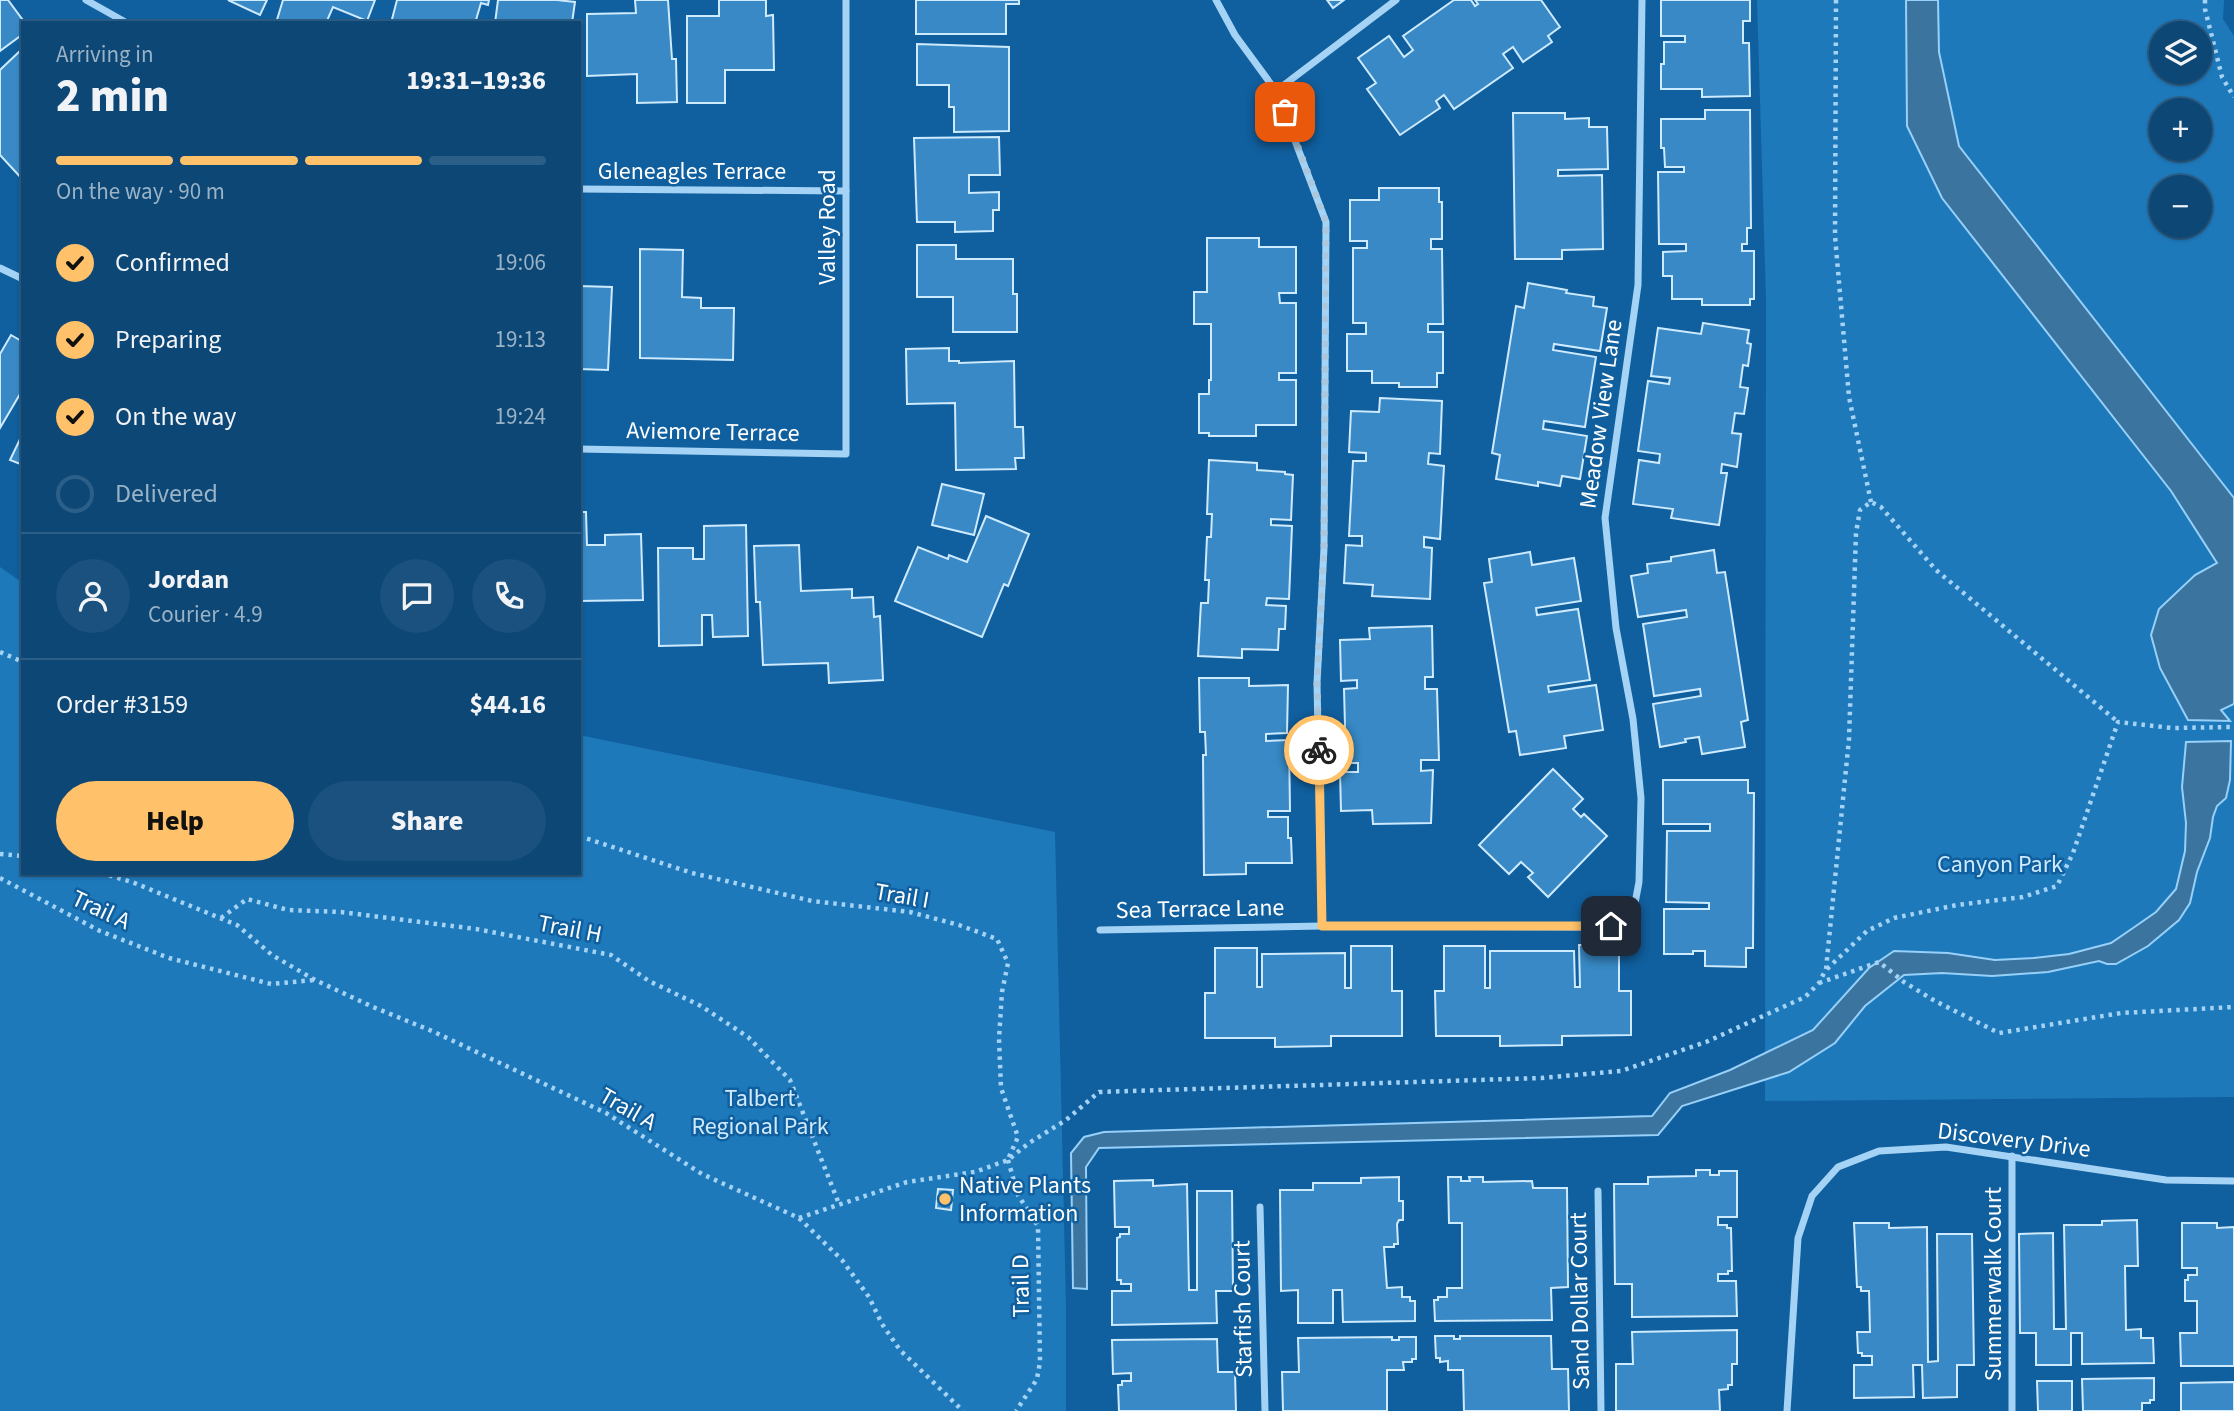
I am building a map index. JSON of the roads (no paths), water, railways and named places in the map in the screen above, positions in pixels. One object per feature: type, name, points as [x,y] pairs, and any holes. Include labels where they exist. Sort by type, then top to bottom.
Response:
[{"type":"street","points":[[86,0],[123,21]]},
{"type":"street","name":"Valley Road","points":[[846,0],[846,454]]},
{"type":"street","points":[[1216,0],[1236,35],[1276,90],[1326,222],[1324,548],[1317,683],[1322,926]]},
{"type":"street","points":[[1276,90],[1396,0]]},
{"type":"street","name":"Meadow View Lane","points":[[1633,914],[1639,883],[1641,798],[1633,719],[1616,628],[1605,518],[1638,285],[1642,0]]},
{"type":"street","name":"Gleneagles Terrace","points":[[581,189],[846,191]]},
{"type":"street","points":[[0,268],[21,278]]},
{"type":"street","name":"Aviemore Terrace","points":[[581,449],[846,454]]},
{"type":"street","name":"Sea Terrace Lane","points":[[1100,930],[1322,926],[1595,927],[1611,926],[1633,914]]},
{"type":"street","name":"Discovery Drive","points":[[1787,1411],[1798,1238],[1812,1196],[1838,1167],[1879,1151],[1946,1147],[2166,1180],[2234,1181]]},
{"type":"street","name":"Summerwalk Court","points":[[2012,1156],[2012,1411]]},
{"type":"street","name":"Sand Dollar Court","points":[[1598,1191],[1601,1411]]},
{"type":"street","name":"Starfish Court","points":[[1260,1207],[1265,1411]]},
{"type":"place","name":"Native Plants Information","points":[[945,1199]]},
{"type":"park label","name":"Canyon Park","points":[[2000,864]]},
{"type":"park label","name":"Talbert Regional Park","points":[[760,1112]]}]
